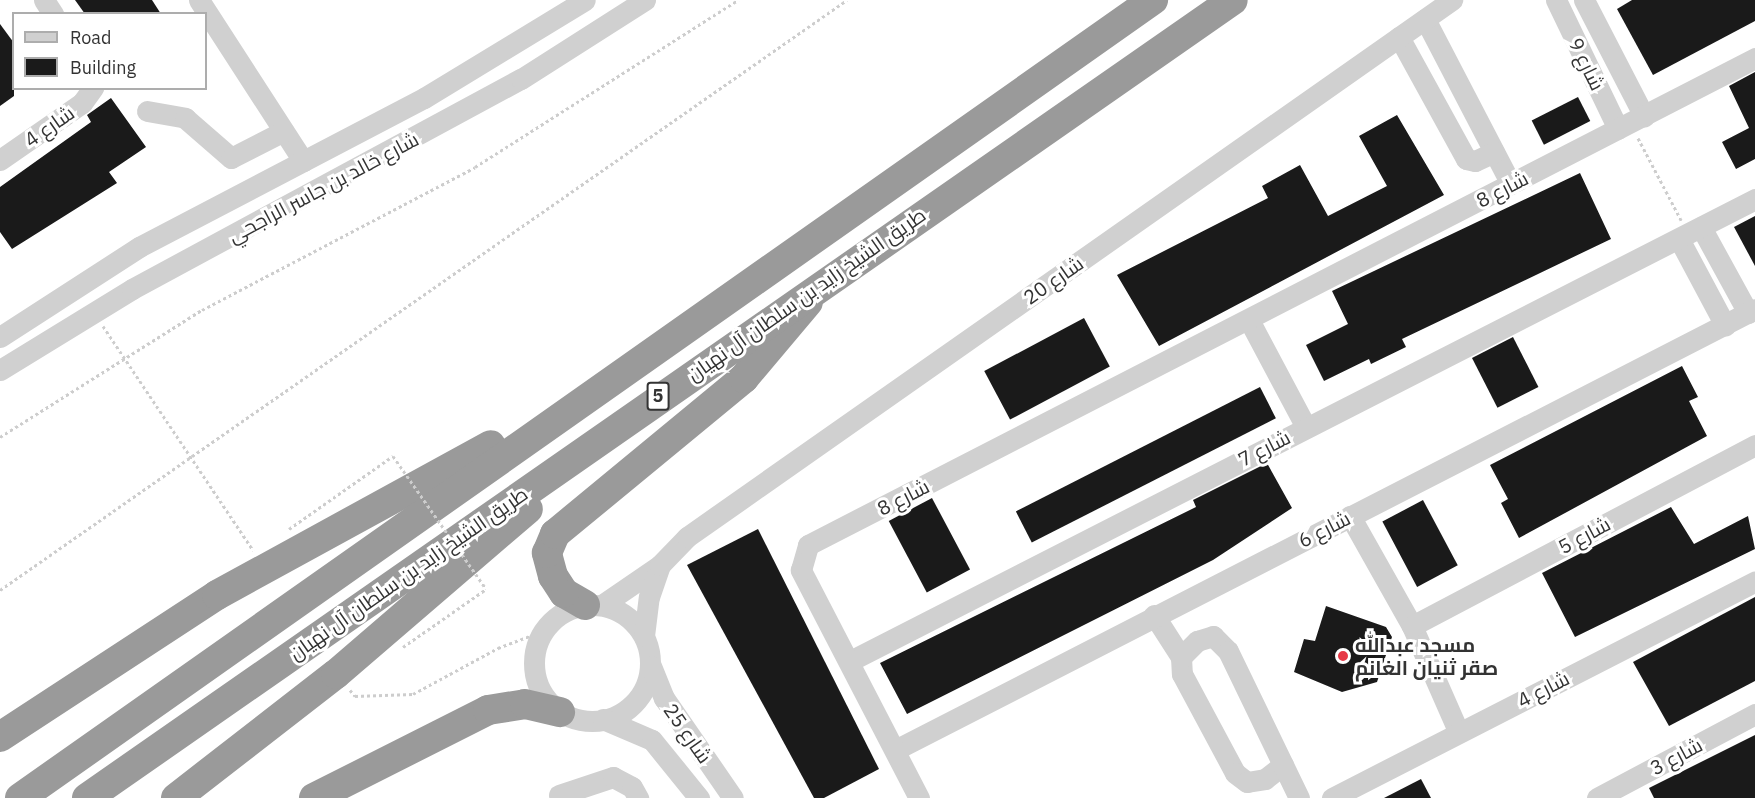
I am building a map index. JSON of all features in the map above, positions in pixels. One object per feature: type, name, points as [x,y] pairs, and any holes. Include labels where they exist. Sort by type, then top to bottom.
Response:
[{"type":"highway","name":"طريق الشيخ زايد بن سلطان آل نهيان","points":[[20,798],[1153,0]]},
{"type":"highway","name":"طريق الشيخ زايد بن سلطان آل نهيان","points":[[87,798],[821,283],[1233,0]]},
{"type":"highway","points":[[594,605],[564,593],[553,576],[548,553],[555,534],[756,366],[821,283]]},
{"type":"highway","points":[[0,737],[217,595],[610,381]]},
{"type":"highway","points":[[176,798],[336,674],[633,414]]},
{"type":"highway","points":[[314,798],[488,710],[516,704],[560,711]]},
{"type":"street","name":"شارع خالد بن جاسر الراجحي","points":[[0,337],[112,264],[424,98],[518,43],[585,0]]},
{"type":"street","name":"شارع خالد بن جاسر الراجحي","points":[[0,370],[132,289],[440,125],[521,79],[645,0]]},
{"type":"street","name":"شارع 20","points":[[594,605],[660,566],[710,521],[1452,0]]},
{"type":"street","name":"شارع 9","points":[[1556,0],[1631,123]]},
{"type":"street","name":"شارع 9","points":[[1589,2],[1631,123]]},
{"type":"street","points":[[207,12],[303,161]]},
{"type":"street","points":[[1425,19],[1511,184]]},
{"type":"street","points":[[1399,37],[1466,159],[1475,161],[1494,152]]},
{"type":"street","points":[[518,43],[503,65],[511,78],[521,79]]},
{"type":"street","name":"شارع 8","points":[[919,798],[801,570],[808,545],[1755,58]]},
{"type":"street","name":"شارع 4","points":[[0,160],[82,103],[92,90]]},
{"type":"street","points":[[424,98],[438,105],[440,125]]},
{"type":"street","points":[[147,111],[184,118],[231,158],[284,131]]},
{"type":"street","name":"شارع 7","points":[[850,661],[1755,199]]},
{"type":"street","points":[[1690,233],[1751,311]]},
{"type":"street","points":[[1690,233],[1725,325]]},
{"type":"street","points":[[112,264],[134,270],[132,289]]},
{"type":"street","name":"شارع 6","points":[[895,750],[1154,615],[1751,311]]},
{"type":"street","points":[[1249,320],[1306,427]]},
{"type":"street","name":"شارع 5","points":[[1412,626],[1755,445]]},
{"type":"street","points":[[1350,516],[1412,626],[1458,731]]},
{"type":"street","name":"شارع 20","points":[[644,636],[649,597],[660,566]]},
{"type":"street","name":"شارع 4","points":[[1332,798],[1458,731],[1755,582]]},
{"type":"street","points":[[594,605],[624,614],[644,636],[651,666],[635,702],[603,719],[579,719],[560,711],[536,680],[534,660],[543,631],[566,611],[594,605]]},
{"type":"street","points":[[1154,615],[1182,657],[1182,674],[1234,773],[1247,782],[1265,780],[1283,765]]},
{"type":"street","points":[[1182,657],[1197,641],[1213,636],[1271,732],[1283,765],[1299,798]]},
{"type":"street","name":"شارع 25","points":[[651,666],[660,692],[733,798]]},
{"type":"street","name":"شارع 3","points":[[1597,798],[1755,714]]},
{"type":"street","name":"شارع 25","points":[[603,719],[652,740],[699,798]]},
{"type":"street","points":[[560,797],[613,777],[632,787],[638,798]]},
{"type":"path","points":[[0,437],[202,310],[475,167],[738,0]]},
{"type":"path","points":[[0,590],[847,0]]},
{"type":"path","points":[[1631,123],[1690,233]]},
{"type":"path","points":[[94,312],[189,458],[255,553],[264,546]]},
{"type":"path","points":[[282,533],[393,456],[486,589],[394,654]]},
{"type":"path","points":[[357,680],[348,686],[355,696],[413,694],[498,648],[543,631]]},
{"type":"building","points":[[75,0],[152,0],[160,12],[84,12]]},
{"type":"building","points":[[1632,0],[1755,0],[1755,21],[1653,75],[1617,9]]},
{"type":"building","points":[[0,24],[12,40],[14,96],[0,106]]},
{"type":"building","points":[[1755,72],[1755,159],[1736,169],[1722,142],[1749,128],[1729,86]]},
{"type":"building","points":[[1578,97],[1590,121],[1544,145],[1532,121]]},
{"type":"building","points":[[111,98],[146,147],[109,172],[117,183],[12,249],[0,232],[0,187],[91,122],[87,115]]},
{"type":"building","points":[[1397,115],[1444,195],[1159,346],[1117,275],[1268,198],[1262,186],[1300,165],[1328,216],[1387,186],[1359,136]]},
{"type":"building","points":[[1580,173],[1611,239],[1402,339],[1406,347],[1371,364],[1369,359],[1324,381],[1306,345],[1348,324],[1332,291]]},
{"type":"building","points":[[1755,216],[1755,266],[1734,227]]},
{"type":"building","points":[[1084,318],[1110,367],[1010,420],[984,371]]},
{"type":"building","points":[[1513,337],[1538,387],[1497,408],[1472,358]]},
{"type":"building","points":[[1682,366],[1698,397],[1689,401],[1707,436],[1519,538],[1501,503],[1508,499],[1490,465]]},
{"type":"building","points":[[1260,387],[1276,418],[1032,543],[1016,511]]},
{"type":"building","points":[[1267,463],[1292,508],[1213,560],[907,714],[880,663],[1196,507],[1193,500]]},
{"type":"building","points":[[932,498],[970,570],[927,593],[889,521]]},
{"type":"building","points":[[1423,500],[1458,565],[1417,587],[1382,522]]},
{"type":"building","points":[[1671,507],[1694,544],[1748,516],[1755,549],[1575,637],[1542,573]]},
{"type":"building","points":[[758,529],[879,769],[824,798],[814,798],[687,565]]},
{"type":"building","points":[[1755,597],[1755,681],[1669,726],[1633,662]]},
{"type":"building","name":"مسجد عبدالله صقر ثنيان الغانم","points":[[1326,606],[1386,627],[1392,637],[1377,682],[1342,692],[1294,672],[1304,639],[1315,641]]},
{"type":"building","points":[[1755,735],[1755,798],[1654,798],[1649,788]]},
{"type":"building","points":[[1421,779],[1431,798],[1384,798]]},
{"type":"place","name":"مسجد عبدالله صقر ثنيان الغانم","points":[[1343,656]]}]
